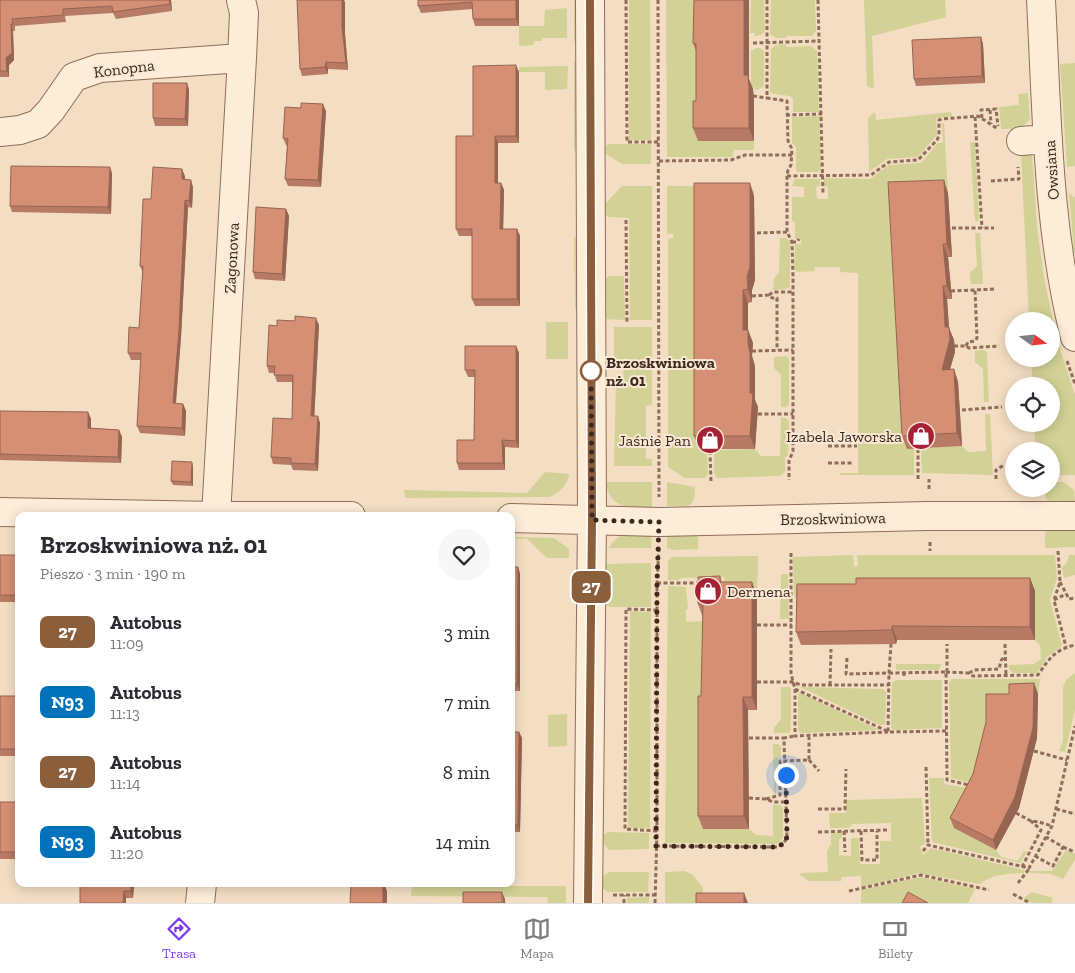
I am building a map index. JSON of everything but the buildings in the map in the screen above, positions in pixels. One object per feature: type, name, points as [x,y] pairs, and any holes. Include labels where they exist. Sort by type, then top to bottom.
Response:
[{"type":"street","name":"Zagonowa","points":[[216,512],[242,58],[244,13],[241,0]]},
{"type":"street","points":[[588,899],[592,520],[590,0]]},
{"type":"street","name":"Owsiana","points":[[1040,0],[1056,242],[1066,300],[1075,337]]},
{"type":"street","name":"Konopna","points":[[0,132],[20,130],[38,124],[51,110],[74,77],[100,68],[242,58]]},
{"type":"street","points":[[1010,141],[1048,139]]},
{"type":"street","points":[[0,512],[15,512]]},
{"type":"street","name":"Brzoskwiniowa","points":[[515,518],[659,522],[919,516],[1075,516]]},
{"type":"street","points":[[200,903],[202,887]]},
{"type":"path","points":[[626,0],[627,142],[658,142]]},
{"type":"path","points":[[655,903],[659,522],[658,0]]},
{"type":"path","points":[[767,0],[767,98]]},
{"type":"path","points":[[818,0],[823,194]]},
{"type":"path","points":[[753,43],[819,41]]},
{"type":"path","points":[[753,96],[787,101],[788,141],[792,149],[790,155],[791,165],[787,176],[785,232],[792,242],[793,292],[793,414],[789,480]]},
{"type":"path","points":[[982,118],[981,110],[996,109],[1010,141],[1019,179],[991,181]]},
{"type":"path","points":[[990,110],[991,124]]},
{"type":"path","points":[[786,115],[822,114]]},
{"type":"path","points":[[787,176],[871,175],[889,162],[914,161],[922,158],[939,136],[939,120],[978,116],[991,124],[1010,141]]},
{"type":"path","points":[[975,117],[981,228]]},
{"type":"path","points":[[659,161],[731,160],[745,155],[790,155]]},
{"type":"path","points":[[889,156],[889,162]]},
{"type":"path","points":[[857,168],[857,175]]},
{"type":"path","points":[[626,220],[627,323]]},
{"type":"path","points":[[952,228],[994,228]]},
{"type":"path","points":[[757,233],[785,232]]},
{"type":"path","points":[[792,242],[797,242],[799,239]]},
{"type":"path","points":[[951,292],[996,289]]},
{"type":"path","points":[[966,346],[968,342],[977,340],[978,335],[975,290]]},
{"type":"path","points":[[752,296],[769,295],[773,292],[793,292]]},
{"type":"path","points":[[769,295],[772,298],[777,298],[776,350]]},
{"type":"path","points":[[954,346],[966,346],[969,348],[999,346]]},
{"type":"path","points":[[752,351],[793,350]]},
{"type":"path","points":[[962,410],[1002,407]]},
{"type":"path","points":[[758,414],[793,414]]},
{"type":"path","points":[[828,446],[857,446]]},
{"type":"path","points":[[918,449],[918,479]]},
{"type":"path","points":[[710,451],[711,482]]},
{"type":"path","points":[[828,463],[852,463]]},
{"type":"path","points":[[996,479],[996,470],[1004,465]]},
{"type":"path","points":[[1058,551],[1060,582],[1054,600],[1066,647]]},
{"type":"path","points":[[791,552],[791,670],[794,688],[795,736]]},
{"type":"path","points":[[1060,582],[1069,599],[1075,598]]},
{"type":"path","points":[[657,584],[704,584]]},
{"type":"path","points":[[1054,600],[1066,594]]},
{"type":"path","points":[[657,610],[626,609],[625,820],[625,829],[657,830]]},
{"type":"path","points":[[757,625],[792,625]]},
{"type":"path","points":[[888,732],[890,644]]},
{"type":"path","points":[[947,644],[947,780],[976,786]]},
{"type":"path","points":[[968,673],[974,670],[999,669],[1004,656],[1005,644]]},
{"type":"path","points":[[847,658],[846,674],[946,672],[968,673],[973,676],[1038,675],[1049,659],[1066,647],[1075,645]]},
{"type":"path","points":[[830,685],[831,649]]},
{"type":"path","points":[[1004,656],[1007,664],[1006,676]]},
{"type":"path","points":[[904,672],[904,678]]},
{"type":"path","points":[[757,682],[792,682],[801,685],[889,685]]},
{"type":"path","points":[[794,688],[888,732]]},
{"type":"path","points":[[1018,883],[1029,868],[1052,826],[1075,726]]},
{"type":"path","points":[[749,738],[946,731]]},
{"type":"path","points":[[809,735],[809,760],[819,771]]},
{"type":"path","points":[[656,846],[778,847],[784,843],[787,837],[784,738]]},
{"type":"path","points":[[1034,751],[1067,760]]},
{"type":"path","points":[[766,799],[780,795],[780,761],[809,760]]},
{"type":"path","points":[[923,851],[928,845],[926,766]]},
{"type":"path","points":[[818,808],[845,809],[846,769]]},
{"type":"path","points":[[749,798],[787,802]]},
{"type":"path","points":[[1056,809],[1075,814]]},
{"type":"path","points":[[1016,813],[1031,821],[1041,830],[1022,867]]},
{"type":"path","points":[[1031,821],[1052,826]]},
{"type":"path","points":[[861,831],[862,860],[877,860],[877,830]]},
{"type":"path","points":[[818,832],[887,830]]},
{"type":"path","points":[[844,831],[844,852]]},
{"type":"path","points":[[1046,837],[1075,852]]},
{"type":"path","points":[[928,845],[1029,868]]},
{"type":"path","points":[[1036,856],[1053,866],[1063,847]]},
{"type":"path","points":[[849,891],[921,875],[989,890]]},
{"type":"path","points":[[1013,894],[1030,903]]},
{"type":"path","points":[[624,895],[624,903]]},
{"type":"path","points":[[588,899],[624,895],[655,895]]},
{"type":"shaded area","points":[[574,0],[576,0],[576,40],[574,42]]},
{"type":"shaded area","points":[[629,0],[650,0],[651,140],[629,140]]},
{"type":"shaded area","points":[[666,0],[698,0],[698,141],[754,141],[754,150],[734,150],[732,157],[667,157]]},
{"type":"shaded area","points":[[751,0],[764,0],[765,32],[761,35],[754,36],[755,33],[750,33]]},
{"type":"shaded area","points":[[771,0],[815,0],[816,31],[812,36],[787,36],[786,38],[776,38],[770,34]]},
{"type":"shaded area","points":[[864,0],[945,0],[946,17],[872,36],[874,89],[867,86]]},
{"type":"shaded area","points":[[567,8],[567,38],[542,38],[542,41],[535,41],[533,45],[519,46],[519,26],[544,26],[545,10]]},
{"type":"shaded area","points":[[785,44],[787,47],[811,46],[817,51],[819,112],[793,112],[793,98],[770,92],[771,49],[776,45]]},
{"type":"shaded area","points":[[755,48],[760,48],[764,51],[764,86],[755,90],[754,87],[751,87],[751,50],[755,50]]},
{"type":"shaded area","points":[[574,61],[577,63],[576,150],[574,152]]},
{"type":"shaded area","points":[[1075,63],[1075,166],[1067,167],[1060,64]]},
{"type":"shaded area","points":[[568,66],[567,89],[545,90],[545,72],[519,72],[519,67]]},
{"type":"shaded area","points":[[1028,93],[1030,119],[1027,123],[1013,129],[1001,129],[999,107],[1019,105],[1018,94]]},
{"type":"shaded area","points":[[875,112],[876,120],[951,112],[952,116],[936,118],[937,135],[918,157],[887,159],[869,172],[868,118]]},
{"type":"shaded area","points":[[819,116],[821,169],[818,172],[798,172],[796,171],[796,147],[792,143],[792,117]]},
{"type":"shaded area","points":[[942,123],[944,123],[948,193],[914,448],[914,475],[840,475],[840,473],[858,473],[858,273],[840,272],[840,267],[815,267],[815,271],[797,272],[794,269],[795,244],[801,244],[801,240],[795,239],[795,222],[792,221],[792,197],[804,197],[804,187],[792,186],[795,179],[820,179],[820,186],[816,187],[817,199],[828,199],[828,187],[824,186],[824,178],[870,179],[889,165],[921,163],[938,143],[943,142]]},
{"type":"shaded area","points":[[970,142],[975,142],[979,221],[975,221]]},
{"type":"shaded area","points":[[608,144],[651,144],[651,164],[622,164],[604,153],[604,149]]},
{"type":"shaded area","points":[[1021,152],[1032,154],[1037,226],[1051,312],[1029,312]]},
{"type":"shaded area","points":[[622,186],[652,186],[652,320],[630,320],[629,218],[609,217],[605,214],[605,204]]},
{"type":"shaded area","points":[[667,186],[750,186],[754,191],[699,449],[707,450],[708,473],[705,478],[685,478],[668,467],[668,239],[673,238],[673,234],[667,234]]},
{"type":"shaded area","points":[[1069,193],[1075,198],[1075,257],[1074,252]]},
{"type":"shaded area","points":[[975,233],[980,233],[983,284],[971,284],[970,273],[977,266]]},
{"type":"shaded area","points":[[574,236],[577,239],[577,307],[575,310]]},
{"type":"shaded area","points":[[780,238],[786,238],[790,242],[790,287],[773,290],[774,279],[779,272]]},
{"type":"shaded area","points":[[609,276],[624,276],[625,320],[605,319],[605,280]]},
{"type":"shaded area","points":[[546,322],[568,322],[568,359],[546,359]]},
{"type":"shaded area","points":[[614,327],[652,327],[652,405],[646,406],[646,459],[652,459],[652,466],[614,466],[616,381],[623,380],[624,363],[614,362]]},
{"type":"shaded area","points":[[1060,349],[1075,395],[1075,475],[1060,475],[1060,442],[1035,442],[1035,432],[1060,432],[1060,377],[1032,377],[1032,368],[1060,368]]},
{"type":"shaded area","points":[[983,350],[987,352],[989,402],[984,402],[983,369],[975,362],[975,351]]},
{"type":"shaded area","points":[[786,356],[789,359],[789,404],[786,407],[781,407],[781,375],[774,368],[774,357]]},
{"type":"shaded area","points":[[985,414],[990,414],[993,475],[922,473],[921,448],[962,446],[968,452],[986,451]]},
{"type":"shaded area","points":[[781,418],[786,418],[789,421],[788,455],[785,458],[785,472],[780,476],[717,478],[714,473],[714,450],[755,449],[761,456],[780,456]]},
{"type":"shaded area","points":[[545,472],[569,474],[563,488],[550,497],[405,498],[404,490],[527,493]]},
{"type":"shaded area","points":[[605,482],[652,482],[652,507],[635,507],[616,502],[608,491]]},
{"type":"shaded area","points":[[667,482],[695,487],[695,495],[691,504],[688,506],[667,506]]},
{"type":"shaded area","points":[[1060,482],[1064,482],[1074,490],[1075,502],[1052,502],[1046,497],[1060,497]]},
{"type":"shaded area","points":[[1075,527],[1075,547],[1045,548],[1045,533],[1049,528]]},
{"type":"shaded area","points":[[652,530],[651,548],[609,548],[622,535]]},
{"type":"shaded area","points":[[667,531],[695,533],[698,538],[698,549],[674,550],[667,548]]},
{"type":"shaded area","points":[[515,537],[554,538],[569,549],[569,558],[547,558],[527,539]]},
{"type":"shaded area","points":[[853,555],[854,567],[858,566],[857,555],[1055,555],[1057,578],[1050,600],[1062,646],[1047,657],[1037,673],[1013,673],[1009,669],[1009,665],[1034,664],[1041,659],[1040,645],[1035,640],[861,597],[794,597],[793,557]]},
{"type":"shaded area","points":[[1069,555],[1075,555],[1075,575],[1064,578],[1062,567],[1067,563]]},
{"type":"shaded area","points":[[758,556],[757,596],[725,588],[724,577],[668,580],[668,561],[672,557]]},
{"type":"shaded area","points":[[651,563],[651,607],[609,607],[606,604],[605,564]]},
{"type":"shaded area","points":[[781,574],[788,574],[789,619],[780,619]]},
{"type":"shaded area","points":[[668,586],[686,587],[688,609],[686,609],[686,622],[705,621],[749,829],[756,835],[773,836],[773,805],[781,805],[783,808],[783,837],[778,844],[665,843]]},
{"type":"shaded area","points":[[630,611],[651,612],[650,828],[628,828]]},
{"type":"shaded area","points":[[896,664],[941,664],[939,670],[897,670]]},
{"type":"shaded area","points":[[1075,673],[1075,710],[1065,752],[1059,751],[1063,741],[1063,687],[1066,680]]},
{"type":"shaded area","points":[[952,679],[1040,679],[1038,694],[1013,694],[977,784],[951,778],[949,683]]},
{"type":"shaded area","points":[[896,680],[942,680],[942,728],[893,730],[891,727],[892,683]]},
{"type":"shaded area","points":[[781,687],[789,687],[791,689],[791,730],[789,733],[774,733],[774,728],[781,719]]},
{"type":"shaded area","points":[[800,687],[883,689],[886,692],[885,725],[880,725]]},
{"type":"shaded area","points":[[798,693],[879,730],[801,733],[798,731]]},
{"type":"shaded area","points":[[567,714],[567,746],[548,747],[548,715]]},
{"type":"shaded area","points":[[773,744],[778,744],[781,747],[781,755],[778,758],[776,794],[774,794]]},
{"type":"shaded area","points":[[929,778],[944,778],[944,784],[974,789],[954,828],[996,850],[1001,857],[1018,861],[1024,851],[1027,852],[1020,863],[932,842]]},
{"type":"shaded area","points":[[922,798],[925,844],[920,846],[923,855],[931,848],[1024,870],[1024,873],[1000,875],[979,884],[919,873],[861,887],[861,876],[842,877],[841,881],[809,881],[800,875],[801,873],[828,872],[827,851],[831,844],[831,833],[842,833],[842,838],[839,839],[839,855],[851,856],[851,838],[859,838],[860,864],[880,864],[880,841],[891,841],[891,823],[852,824],[850,828],[830,828],[829,813],[846,813],[846,800]]},
{"type":"shaded area","points":[[608,832],[649,833],[649,849],[609,850],[604,844],[603,835]]},
{"type":"shaded area","points":[[1066,850],[1075,854],[1075,860],[1063,879],[1051,874],[1030,873],[1030,871],[1052,871]]},
{"type":"shaded area","points":[[685,871],[693,875],[703,888],[701,903],[665,903],[665,872]]},
{"type":"shaded area","points":[[609,872],[649,872],[648,892],[607,892],[603,888],[603,876]]},
{"type":"shaded area","points":[[921,877],[975,889],[968,903],[861,903],[861,890]]},
{"type":"shaded area","points":[[566,886],[566,903],[548,903],[547,897],[411,896],[412,887]]},
{"type":"shaded area","points":[[1032,892],[1053,898],[1051,903],[1033,903],[1024,899]]},
{"type":"shaded area","points":[[649,897],[649,903],[627,903],[627,898]]},
{"type":"bus line","name":"27","points":[[588,903],[592,520],[590,0]]},
{"type":"place","name":"Brzoskwiniowa nż. 01","points":[[591,371]]},
{"type":"place","name":"Izabela Jaworska","points":[[921,436]]},
{"type":"place","name":"Jaśnie Pan","points":[[710,440]]},
{"type":"place","name":"Dermena","points":[[708,591]]},
{"type":"route","points":[[591,371],[592,520],[659,522],[656,846],[778,847],[784,843],[787,837],[786,775]]}]
